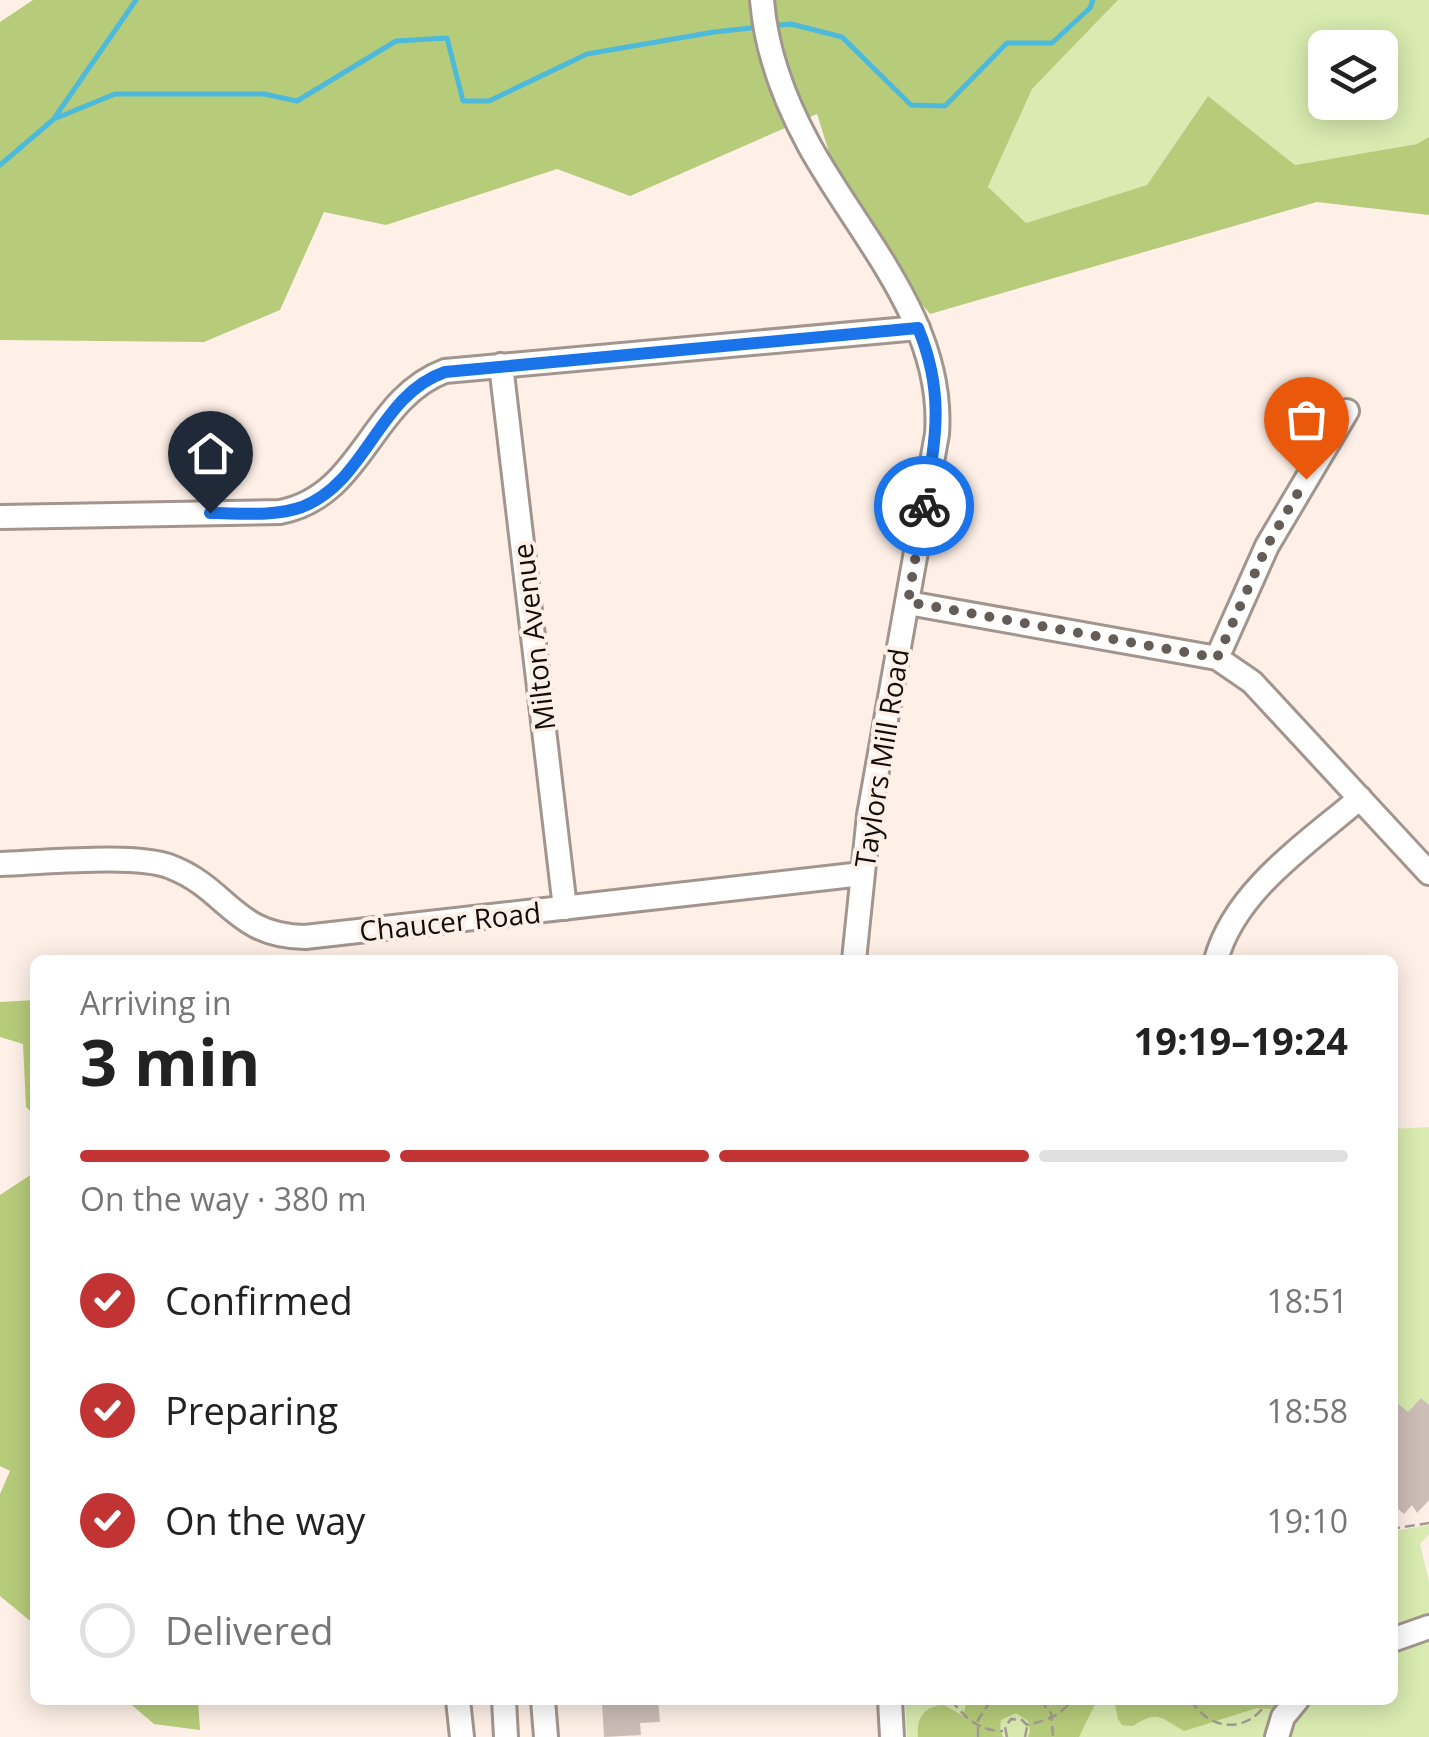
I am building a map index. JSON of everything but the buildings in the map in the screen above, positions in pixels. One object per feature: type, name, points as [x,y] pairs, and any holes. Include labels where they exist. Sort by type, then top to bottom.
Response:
[{"type":"street","name":"Taylors Mill Road","points":[[762,7],[770,49],[786,97],[808,143],[918,328],[930,357],[938,418],[869,815],[854,955]]},
{"type":"street","points":[[0,517],[280,512],[305,506],[340,480],[399,400],[421,382],[445,372],[918,328]]},
{"type":"street","name":"Milton Avenue","points":[[501,365],[565,908]]},
{"type":"street","points":[[1217,658],[1267,546],[1347,411]]},
{"type":"street","points":[[908,602],[1217,658],[1252,682],[1429,873]]},
{"type":"street","points":[[1218,955],[1236,915],[1256,890],[1360,798]]},
{"type":"street","name":"Chaucer Road","points":[[0,864],[158,864],[194,878],[243,921],[286,937],[862,874]]},
{"type":"street","points":[[1398,1638],[1429,1627]]},
{"type":"street","points":[[459,1705],[462,1737]]},
{"type":"street","points":[[504,1705],[506,1737]]},
{"type":"street","points":[[543,1705],[546,1737]]},
{"type":"street","points":[[890,1705],[892,1737]]},
{"type":"street","points":[[1277,1737],[1283,1717],[1292,1705]]},
{"type":"path","points":[[1398,1528],[1429,1524]]},
{"type":"path","points":[[955,1705],[977,1725],[1004,1731]]},
{"type":"path","points":[[978,1737],[977,1725],[987,1705]]},
{"type":"path","points":[[1043,1705],[1052,1718],[1053,1737]]},
{"type":"path","points":[[1007,1737],[1004,1731],[1008,1721],[1015,1718],[1027,1725],[1052,1718],[1066,1705]]},
{"type":"path","points":[[1196,1705],[1210,1721],[1229,1726],[1249,1720],[1264,1705]]},
{"type":"path","points":[[1025,1737],[1027,1725]]},
{"type":"green space","points":[[33,0],[1118,0],[1032,89],[988,187],[1026,223],[1147,185],[1208,96],[1295,165],[1417,144],[1429,137],[1429,215],[1317,202],[930,314],[849,216],[817,114],[630,196],[557,169],[386,225],[324,212],[280,310],[204,342],[0,340],[0,22]]},
{"type":"green space","points":[[1118,0],[1429,0],[1429,137],[1417,144],[1295,165],[1208,96],[1147,185],[1026,223],[988,188],[1032,89]]},
{"type":"green space","points":[[30,1000],[30,1111],[26,1107],[23,1044],[0,1037],[0,1002]]},
{"type":"green space","points":[[1429,1127],[1429,1405],[1421,1398],[1408,1412],[1398,1403],[1398,1129]]},
{"type":"green space","points":[[30,1175],[30,1621],[0,1596],[0,1494],[10,1471],[0,1466],[0,1195]]},
{"type":"green space","points":[[1429,1525],[1429,1534],[1420,1544],[1429,1582],[1429,1614],[1398,1627],[1398,1532]]},
{"type":"green space","points":[[1429,1639],[1429,1737],[1290,1737],[1296,1717],[1308,1705],[1398,1705],[1398,1651]]},
{"type":"green space","points":[[132,1705],[198,1705],[200,1730],[154,1724]]},
{"type":"green space","points":[[905,1705],[1277,1705],[1264,1737],[907,1737]]},
{"type":"green space","points":[[944,1705],[963,1716],[966,1705],[1095,1705],[1079,1737],[1028,1737],[1028,1721],[1016,1713],[1001,1720],[1003,1737],[918,1737],[918,1724],[926,1711]]},
{"type":"green space","points":[[1115,1705],[1277,1705],[1184,1731],[1154,1717],[1133,1726],[1122,1725]]},
{"type":"waterway","points":[[55,117],[136,0]]},
{"type":"waterway","points":[[771,26],[791,24],[842,37],[911,105],[945,106],[1007,43],[1052,43],[1090,8],[1093,0]]},
{"type":"waterway","points":[[0,165],[54,119],[115,94],[264,94],[297,101],[396,41],[447,38],[463,101],[489,101],[587,54],[760,27]]},
{"type":"way so far","points":[[924,506],[908,602],[1217,658],[1267,546],[1306,479]]},
{"type":"route","points":[[210,513],[280,512],[305,506],[340,480],[399,400],[421,382],[445,372],[918,328],[930,357],[938,418],[924,506]]}]
